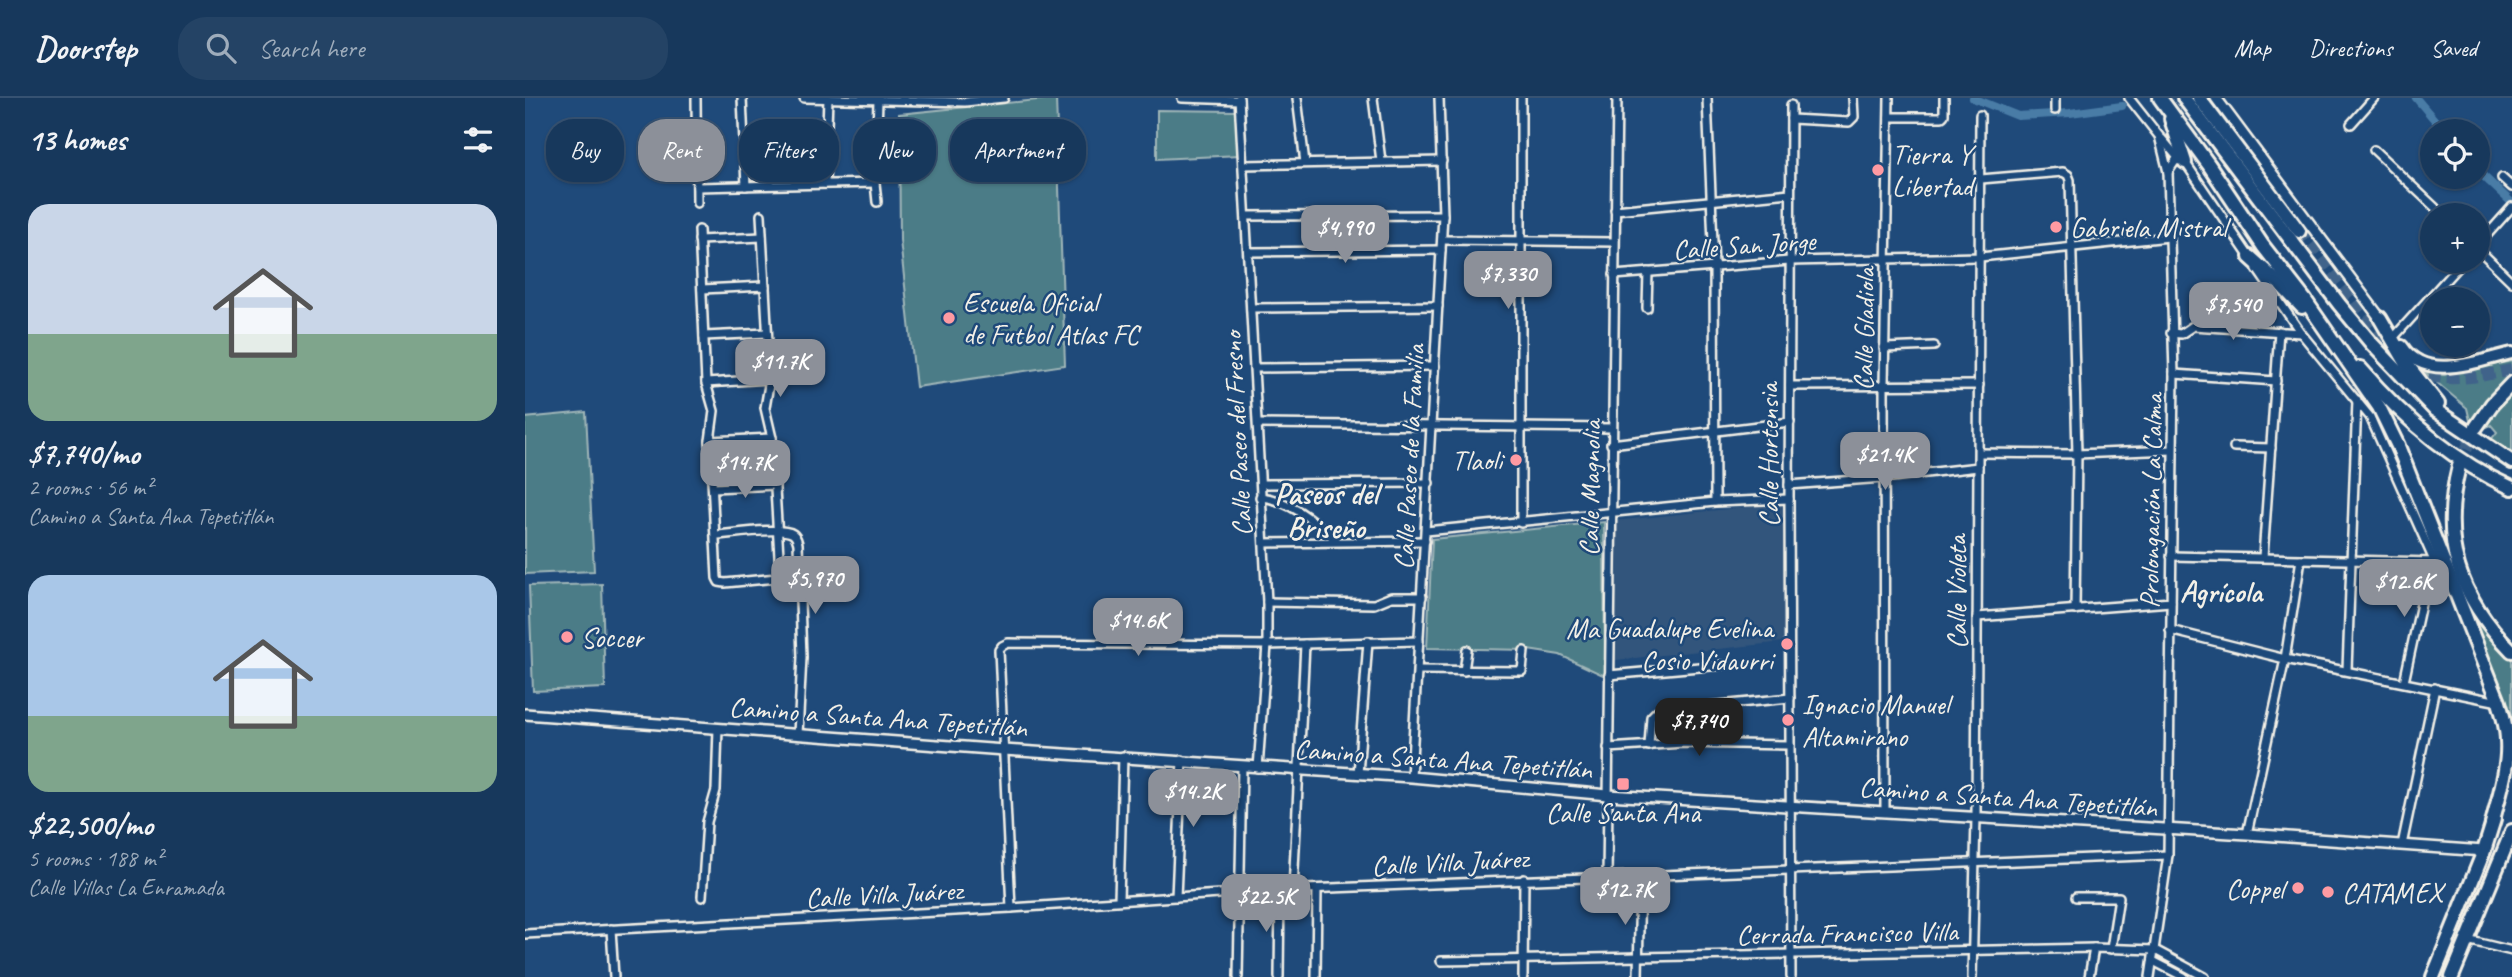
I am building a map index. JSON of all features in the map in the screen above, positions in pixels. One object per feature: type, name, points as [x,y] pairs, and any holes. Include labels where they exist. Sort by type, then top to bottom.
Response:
[{"type":"highway","points":[[2184,98],[2372,344],[2409,385],[2451,421],[2512,462]]},
{"type":"highway","points":[[2199,98],[2299,231]]},
{"type":"highway","points":[[2164,103],[2182,161]]},
{"type":"highway","points":[[2164,103],[2379,407],[2499,702],[2508,742],[2492,824],[2484,851],[2433,977]]},
{"type":"highway","points":[[2250,257],[2307,313],[2321,323],[2370,380],[2410,420],[2456,457],[2512,488]]},
{"type":"highway","points":[[2380,318],[2408,366],[2451,421]]},
{"type":"highway","points":[[2476,428],[2492,404],[2512,383]]},
{"type":"highway","points":[[2459,466],[2451,498],[2455,558],[2468,594],[2479,613],[2512,651]]},
{"type":"highway","points":[[2492,824],[2512,777]]},
{"type":"highway","points":[[2452,977],[2512,831]]},
{"type":"main road","points":[[2380,318],[2405,352],[2415,362],[2424,366],[2448,367],[2512,353]]},
{"type":"street","points":[[804,98],[965,102],[1004,98]]},
{"type":"street","points":[[825,184],[828,98]]},
{"type":"street","points":[[1182,98],[1239,99]]},
{"type":"street","points":[[1297,98],[1305,163]]},
{"type":"street","points":[[1373,98],[1381,161]]},
{"type":"street","name":"Calle Paseo de la Familia","points":[[1411,777],[1442,240],[1439,98]]},
{"type":"street","points":[[1521,98],[1521,523]]},
{"type":"street","name":"Calle Magnolia","points":[[1607,878],[1617,98]]},
{"type":"street","points":[[1707,98],[1712,202],[1715,502]]},
{"type":"street","points":[[1791,119],[1849,122],[1854,117],[1853,98]]},
{"type":"street","name":"Calle Gladiola","points":[[1885,812],[1884,348],[1889,98]]},
{"type":"street","points":[[1889,117],[1942,117],[1944,98]]},
{"type":"street","points":[[2055,98],[2055,110]]},
{"type":"street","name":"Prolongación La Calma","points":[[2129,98],[2159,136],[2168,172],[2174,374],[2169,830],[2168,855],[2150,977]]},
{"type":"street","points":[[2216,98],[2380,318]]},
{"type":"street","points":[[2351,124],[2374,98]]},
{"type":"street","name":"Calle Paseo del Fresno","points":[[1239,99],[1267,602],[1268,646],[1258,768]]},
{"type":"street","points":[[696,100],[697,203]]},
{"type":"street","points":[[877,202],[875,183],[878,101]]},
{"type":"street","points":[[742,102],[746,186]]},
{"type":"street","name":"Calle Hortensia","points":[[1791,104],[1791,977]]},
{"type":"street","name":"Calle Violeta","points":[[1972,977],[1976,818],[1980,115]]},
{"type":"street","points":[[2159,136],[2214,203],[2301,333],[2357,399],[2381,438],[2432,562],[2452,585]]},
{"type":"street","points":[[2374,150],[2430,203]]},
{"type":"street","points":[[1243,165],[1442,161]]},
{"type":"street","points":[[2168,172],[2172,164],[2182,161]]},
{"type":"street","points":[[1981,178],[2063,172],[2068,174],[2077,454],[2075,610]]},
{"type":"street","points":[[2502,178],[2512,187]]},
{"type":"street","points":[[697,187],[875,183]]},
{"type":"street","points":[[1615,210],[1790,193]]},
{"type":"street","points":[[2490,232],[2512,207]]},
{"type":"street","points":[[699,230],[706,383],[714,411],[710,441],[717,578],[719,582],[725,583],[779,576],[772,438],[765,408],[770,379],[761,215]]},
{"type":"street","points":[[1246,216],[1443,215]]},
{"type":"street","points":[[699,240],[762,237]]},
{"type":"street","name":"Calle San Jorge","points":[[1614,275],[1790,261],[1980,257],[2169,237]]},
{"type":"street","points":[[1442,240],[1614,242]]},
{"type":"street","points":[[1248,252],[1441,250]]},
{"type":"street","points":[[2490,259],[2512,282]]},
{"type":"street","points":[[1647,308],[1648,272]]},
{"type":"street","points":[[2395,336],[2452,273]]},
{"type":"street","points":[[702,289],[765,286]]},
{"type":"street","points":[[1251,308],[1438,306]]},
{"type":"street","points":[[2171,333],[2181,334],[2193,326],[2301,333]]},
{"type":"street","points":[[2263,557],[2279,331]]},
{"type":"street","points":[[704,336],[767,333]]},
{"type":"street","points":[[1884,348],[1934,346]]},
{"type":"street","points":[[1254,368],[1435,366]]},
{"type":"street","points":[[2174,374],[2276,381]]},
{"type":"street","points":[[706,383],[770,379]]},
{"type":"street","points":[[1790,386],[1979,384]]},
{"type":"street","points":[[2347,670],[2357,399]]},
{"type":"street","points":[[1611,444],[1790,422]]},
{"type":"street","points":[[1258,424],[1612,428]]},
{"type":"street","points":[[710,441],[772,438]]},
{"type":"street","points":[[2234,447],[2271,448]]},
{"type":"street","points":[[1979,453],[2077,454],[2172,450]]},
{"type":"street","points":[[1790,485],[1978,467]]},
{"type":"street","points":[[1261,484],[1429,483]]},
{"type":"street","points":[[713,488],[775,485]]},
{"type":"street","points":[[1260,497],[1272,498],[1316,522],[1337,541]]},
{"type":"street","points":[[1426,531],[1715,502],[1789,499]]},
{"type":"street","points":[[716,535],[778,531],[792,533],[798,544],[802,657],[798,734]]},
{"type":"street","points":[[1264,543],[1425,541]]},
{"type":"street","points":[[2171,556],[2432,562]]},
{"type":"street","points":[[2247,834],[2285,659],[2301,558]]},
{"type":"street","points":[[2404,682],[2432,562]]},
{"type":"street","points":[[1267,602],[1374,604],[1391,597],[1422,597]]},
{"type":"street","points":[[1977,617],[2171,602]]},
{"type":"street","points":[[2170,631],[2285,659],[2499,702]]},
{"type":"street","points":[[1358,774],[1368,641]]},
{"type":"street","points":[[1011,908],[999,650],[1005,644],[1268,646],[1419,641]]},
{"type":"street","points":[[1293,890],[1305,644]]},
{"type":"street","points":[[1464,671],[1467,650]]},
{"type":"street","points":[[1418,670],[1521,671],[1524,651]]},
{"type":"street","points":[[1609,674],[1721,665]]},
{"type":"street","points":[[2402,845],[2435,688]]},
{"type":"street","points":[[1649,746],[1651,718],[1657,711],[1790,698]]},
{"type":"street","name":"Camino a Santa Ana Tepetitlán","points":[[525,714],[1411,777],[1608,795],[2484,851]]},
{"type":"street","points":[[702,897],[707,822],[716,790],[718,728]]},
{"type":"street","points":[[1608,748],[1683,743],[1790,745]]},
{"type":"street","points":[[1119,900],[1123,756]]},
{"type":"street","points":[[1176,897],[1182,760]]},
{"type":"street","points":[[1238,977],[1241,767]]},
{"type":"street","name":"Calle Villa Juárez","points":[[525,934],[1011,908],[1280,890],[2168,855]]},
{"type":"street","points":[[1638,977],[1640,877]]},
{"type":"street","points":[[1524,879],[1524,977]]},
{"type":"street","points":[[1316,977],[1317,889]]},
{"type":"street","points":[[1279,977],[1280,890]]},
{"type":"street","points":[[2076,897],[2119,897],[2111,949]]},
{"type":"street","points":[[611,929],[614,977]]},
{"type":"street","points":[[2467,940],[2512,951]]},
{"type":"street","points":[[2089,977],[2094,948]]},
{"type":"street","name":"Cerrada Francisco Villa","points":[[1441,961],[2094,948],[2155,950],[2205,977]]},
{"type":"street","points":[[2153,961],[2184,977]]},
{"type":"shaded area","points":[[1784,503],[1783,642],[1616,660],[1614,521]]},
{"type":"green space","points":[[1056,98],[1057,119],[950,119],[950,182],[1059,182],[1065,365],[916,387],[900,240],[900,182],[936,182],[936,119],[899,119],[899,114]]},
{"type":"green space","points":[[1157,110],[1237,111],[1240,155],[1157,159]]},
{"type":"green space","points":[[2512,361],[2512,378],[2471,425],[2467,408],[2422,370],[2444,375]]},
{"type":"green space","points":[[2512,392],[2512,454],[2490,441],[2497,432],[2491,425],[2480,430]]},
{"type":"green space","points":[[586,412],[594,571],[525,574],[525,418]]},
{"type":"green space","points":[[1604,522],[1605,676],[1560,655],[1528,650],[1427,648],[1432,539]]},
{"type":"green space","name":"Soccer","points":[[602,584],[605,688],[533,691],[529,586]]},
{"type":"green space","points":[[2467,603],[2480,624],[2512,660],[2512,730]]},
{"type":"waterway","points":[[948,98],[967,98]]},
{"type":"waterway","points":[[1973,98],[2018,116],[2122,106]]},
{"type":"waterway","points":[[2416,98],[2434,119]]},
{"type":"waterway","points":[[2490,182],[2511,202]]},
{"type":"tunnel","points":[[2299,231],[2406,368],[2445,378],[2472,377],[2512,370]]},
{"type":"tunnel","points":[[2459,466],[2476,428]]},
{"type":"place","name":"Tierra Y Libertad","points":[[1878,170]]},
{"type":"place","name":"Gabriela Mistral","points":[[2056,227]]},
{"type":"place","name":"Escuela Oficial de Futbol Atlas FC","points":[[949,318]]},
{"type":"place","name":"Tlaoli","points":[[1516,460]]},
{"type":"place","name":"Soccer","points":[[567,637]]},
{"type":"place","name":"Ma Guadalupe Evelina Cosio Vidaurri","points":[[1787,644]]},
{"type":"place","name":"Ignacio Manuel Altamirano","points":[[1788,720]]},
{"type":"place","name":"Calle Santa Ana","points":[[1623,784]]},
{"type":"place","name":"Coppel","points":[[2298,888]]},
{"type":"place","name":"CATAMEX","points":[[2328,892]]},
{"type":"district","name":"Paseos del Briseño","points":[[1326,511]]},
{"type":"district","name":"Agrícola","points":[[2221,592]]}]
